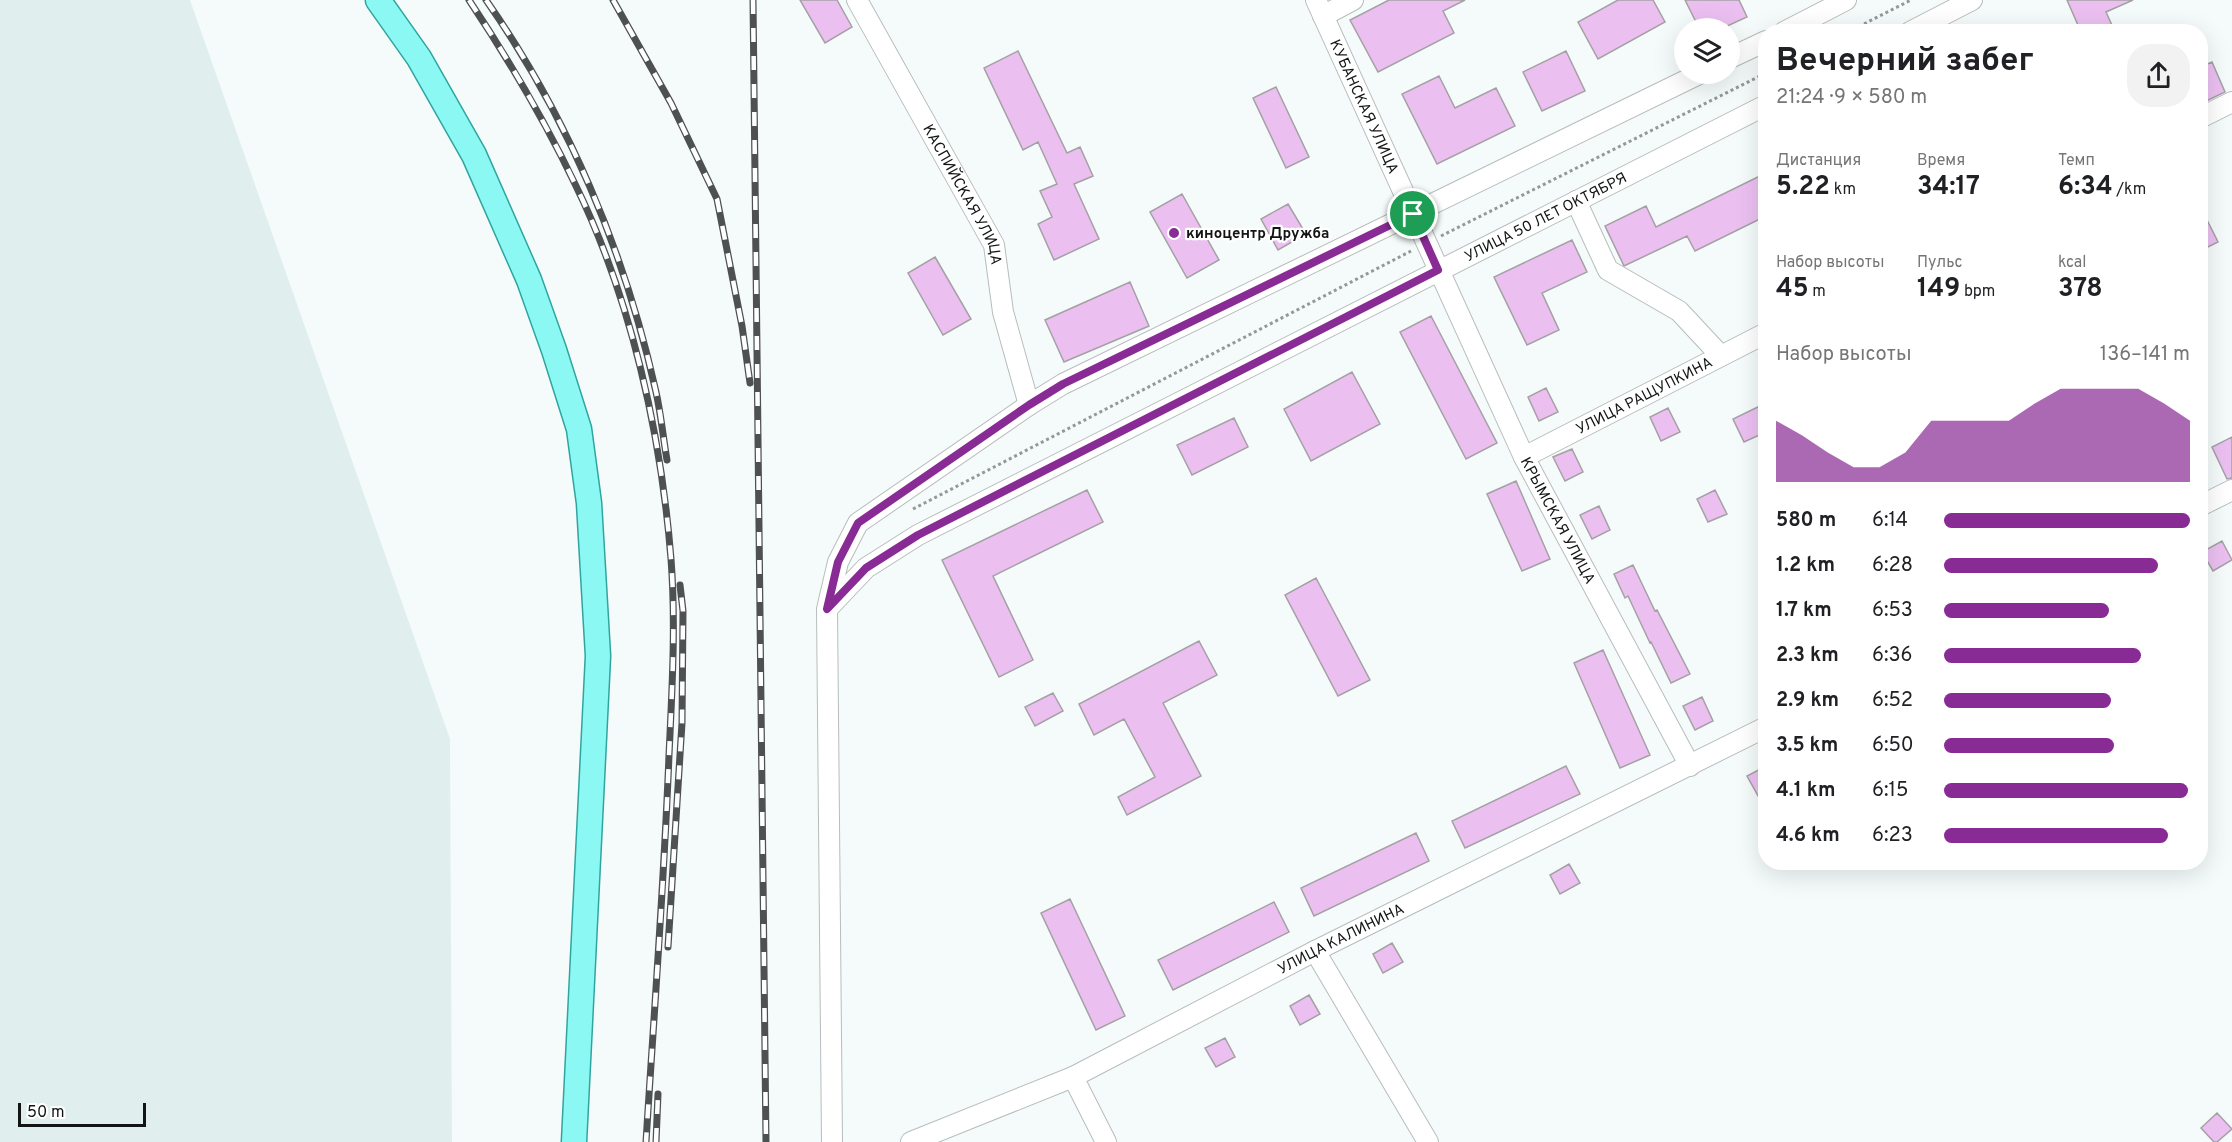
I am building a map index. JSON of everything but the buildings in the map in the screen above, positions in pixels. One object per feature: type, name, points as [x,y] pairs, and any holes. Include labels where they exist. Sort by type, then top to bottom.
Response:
[{"type":"main road","points":[[378,0],[419,58],[474,155],[529,280],[579,429],[590,503],[598,656],[574,1142]]},
{"type":"street","name":"КАСПИЙСКАЯ УЛИЦА","points":[[857,0],[994,245],[1002,312],[1029,405]]},
{"type":"street","points":[[1319,8],[1353,0]]},
{"type":"street","points":[[1800,24],[1846,0]]},
{"type":"street","points":[[1926,24],[1972,0]]},
{"type":"street","name":"КУБАНСКАЯ УЛИЦА","points":[[1319,8],[1426,244]]},
{"type":"street","points":[[1740,53],[1758,45]]},
{"type":"street","points":[[832,1142],[827,609],[838,562],[858,523],[1063,384],[1679,84]]},
{"type":"street","points":[[2208,114],[2232,102]]},
{"type":"street","name":"УЛИЦА 50 ЛЕТ ОКТЯБРЯ","points":[[827,609],[866,568],[918,535],[1758,109]]},
{"type":"street","points":[[1576,201],[1608,270],[1679,310],[1721,356]]},
{"type":"street","name":"КРЫМСКАЯ УЛИЦА","points":[[1426,244],[1524,457],[1690,766]]},
{"type":"street","name":"УЛИЦА РАЩУПКИНА","points":[[1524,457],[1758,337]]},
{"type":"street","points":[[2208,502],[2232,490]]},
{"type":"street","name":"УЛИЦА КАЛИНИНА","points":[[911,1142],[1073,1077],[1315,951],[1758,731]]},
{"type":"street","points":[[1315,951],[1428,1142]]},
{"type":"street","points":[[1073,1077],[1106,1142]]},
{"type":"path","points":[[1864,24],[1911,0]]},
{"type":"path","points":[[903,514],[1426,244],[1758,77]]},
{"type":"shaded area","points":[[0,0],[190,0],[450,739],[452,1142],[0,1142]]},
{"type":"railway","points":[[469,0],[539,114],[595,229],[628,320],[660,463],[671,559],[673,657],[664,852],[646,1142]]},
{"type":"railway","points":[[486,0],[543,91],[568,139],[610,237],[643,340],[658,400],[667,460]]},
{"type":"railway","points":[[613,0],[671,103],[717,199],[742,326],[750,383]]},
{"type":"railway","points":[[753,0],[766,1142]]},
{"type":"railway","points":[[668,947],[682,723],[683,611],[680,585]]},
{"type":"railway","points":[[656,1142],[658,1094]]},
{"type":"place","name":"киноцентр Дружба","points":[[1174,233]]},
{"type":"route","points":[[1413,214],[1438,270],[918,535],[866,568],[827,609],[838,562],[858,523],[1029,405],[1063,384],[1413,214]]}]
